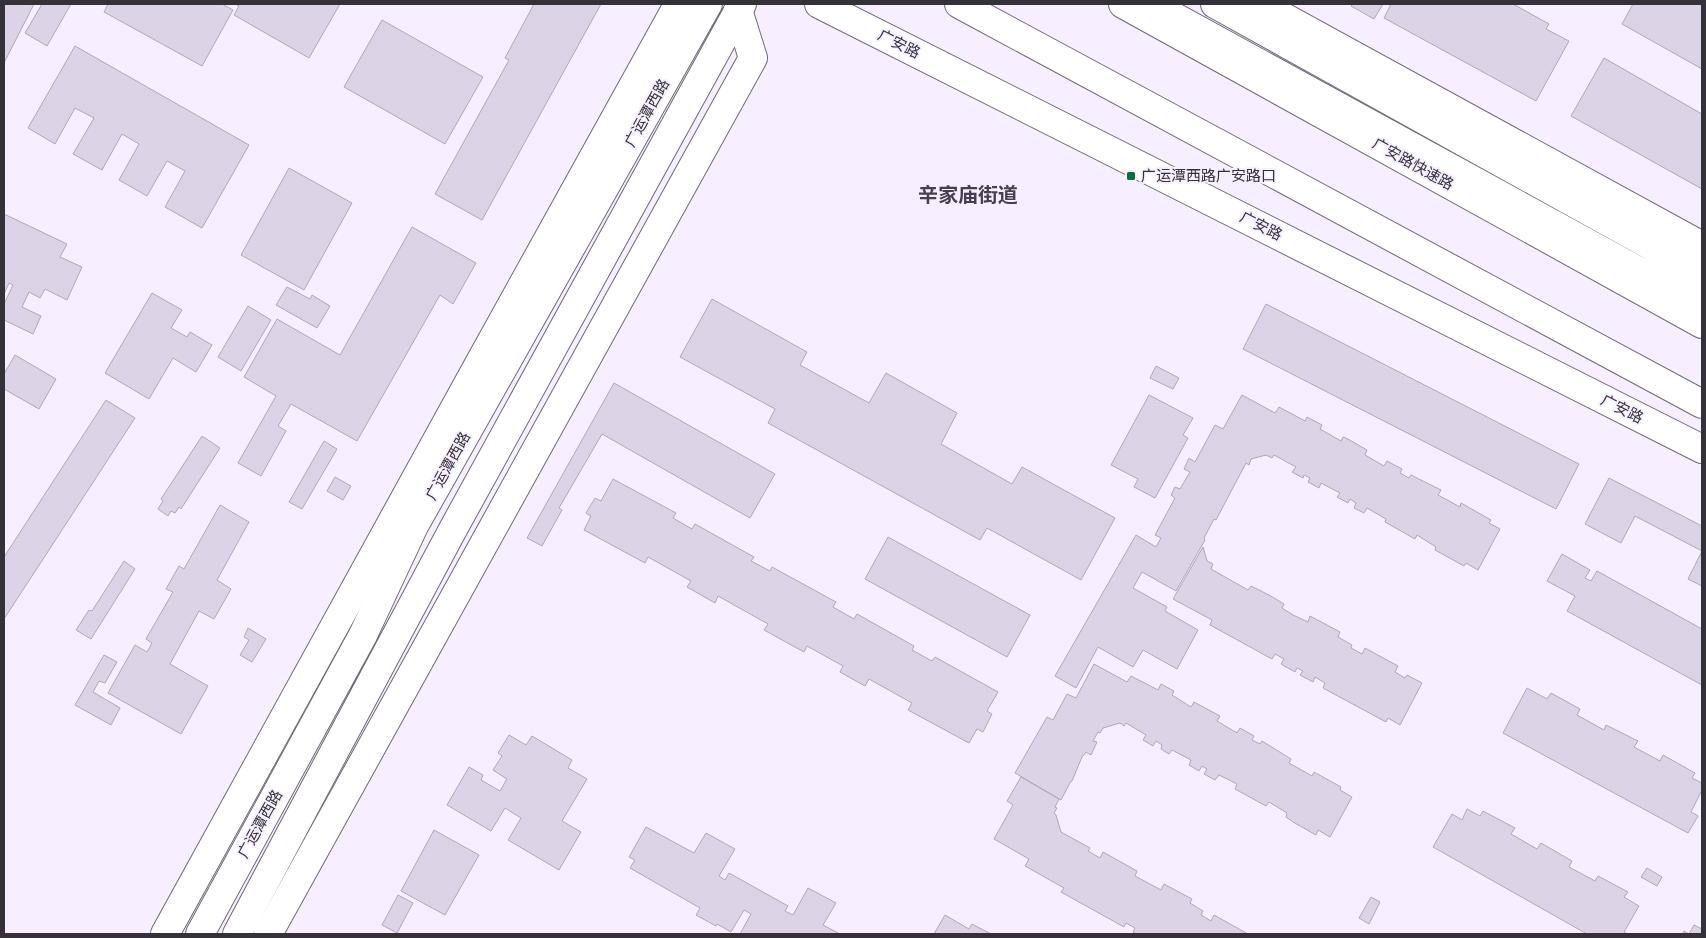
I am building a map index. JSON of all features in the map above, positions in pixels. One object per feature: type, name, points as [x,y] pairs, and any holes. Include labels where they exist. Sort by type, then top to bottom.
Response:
[{"type":"main road","points":[[166,934],[674,12],[702,4]]},
{"type":"main road","name":"广运潭西路","points":[[200,934],[363,635],[414,526],[708,4]]},
{"type":"main road","name":"广安路","points":[[819,4],[1702,449]]},
{"type":"main road","points":[[959,4],[1702,404]]},
{"type":"main road","name":"广安路快速路","points":[[1123,4],[1702,324]]},
{"type":"main road","points":[[1151,4],[1638,270],[1702,296]]},
{"type":"main road","points":[[1215,4],[1702,274]]},
{"type":"main road","points":[[1260,4],[1702,246]]},
{"type":"main road","points":[[268,934],[753,58],[740,7]]},
{"type":"main road","name":"广运潭西路","points":[[237,934],[452,531],[740,7]]},
{"type":"building","points":[[4,4],[34,4],[4,63]]},
{"type":"building","points":[[42,4],[71,4],[47,46],[25,33]]},
{"type":"building","points":[[108,4],[222,4],[233,10],[202,66],[104,12]]},
{"type":"building","points":[[235,4],[340,4],[309,58],[234,15],[239,6]]},
{"type":"building","points":[[534,4],[601,4],[482,220],[435,194],[509,60],[505,58]]},
{"type":"building","points":[[1353,4],[1383,4],[1374,19],[1351,6]]},
{"type":"building","points":[[1391,4],[1513,4],[1549,24],[1546,29],[1569,41],[1536,101],[1384,18]]},
{"type":"building","points":[[1633,4],[1702,4],[1702,69],[1622,24]]},
{"type":"building","points":[[382,20],[483,77],[445,144],[344,87]]},
{"type":"building","points":[[75,46],[249,145],[202,228],[165,207],[185,171],[167,161],[147,196],[119,180],[139,144],[122,134],[102,170],[73,154],[94,118],[75,108],[55,144],[28,128]]},
{"type":"building","points":[[1604,58],[1702,114],[1702,189],[1571,116]]},
{"type":"building","points":[[289,168],[352,203],[304,290],[241,255]]},
{"type":"building","points":[[4,214],[67,244],[60,257],[82,267],[67,300],[45,289],[40,298],[29,292],[22,307],[41,316],[33,334],[4,320],[4,304],[13,285],[9,283],[4,294]]},
{"type":"building","points":[[412,227],[476,263],[453,304],[440,295],[357,441],[291,404],[278,426],[286,431],[261,476],[238,463],[276,396],[244,377],[277,319],[340,355]]},
{"type":"building","points":[[287,287],[310,299],[312,295],[330,306],[317,328],[276,305]]},
{"type":"building","points":[[152,293],[182,310],[171,328],[187,337],[190,332],[212,345],[196,372],[173,358],[149,399],[105,373]]},
{"type":"building","points":[[712,299],[807,352],[800,365],[869,403],[886,373],[957,413],[941,444],[1012,484],[1022,467],[1115,518],[1081,580],[987,528],[980,540],[768,423],[775,409],[680,357]]},
{"type":"building","points":[[1266,304],[1579,464],[1556,509],[1243,349]]},
{"type":"building","points":[[248,306],[271,320],[241,371],[218,357]]},
{"type":"building","points":[[15,355],[56,379],[39,409],[4,389],[4,374]]},
{"type":"building","points":[[1156,366],[1179,378],[1173,389],[1150,378]]},
{"type":"building","points":[[614,383],[775,474],[750,518],[602,434],[559,508],[562,510],[542,546],[527,538]]},
{"type":"building","points":[[1149,395],[1193,418],[1183,435],[1188,438],[1155,498],[1134,487],[1138,479],[1111,465]]},
{"type":"building","points":[[1242,395],[1275,413],[1279,407],[1305,421],[1307,417],[1322,425],[1320,429],[1341,441],[1343,437],[1346,438],[1367,450],[1365,455],[1384,466],[1387,461],[1402,469],[1400,473],[1409,478],[1411,475],[1441,490],[1438,495],[1460,507],[1461,503],[1491,520],[1489,523],[1500,529],[1478,570],[1466,563],[1464,566],[1435,550],[1436,547],[1417,535],[1415,539],[1385,522],[1386,519],[1367,508],[1364,513],[1354,508],[1356,503],[1350,499],[1348,503],[1337,497],[1340,493],[1321,483],[1319,488],[1308,482],[1310,478],[1304,475],[1303,478],[1292,472],[1296,467],[1274,455],[1272,458],[1266,455],[1251,459],[1249,465],[1246,463],[1176,591],[1142,572],[1133,588],[1167,607],[1165,611],[1198,630],[1177,669],[1143,650],[1133,667],[1098,647],[1076,688],[1055,676],[1136,535],[1156,547],[1161,538],[1155,535],[1175,498],[1171,495],[1175,487],[1180,489],[1190,472],[1184,469],[1189,458],[1195,462],[1215,425],[1223,429]]},
{"type":"building","points":[[106,400],[135,418],[4,619],[4,557]]},
{"type":"building","points":[[202,436],[220,448],[181,509],[179,507],[175,513],[171,511],[168,516],[158,509],[163,501],[161,499]]},
{"type":"building","points":[[324,441],[337,449],[302,509],[289,502]]},
{"type":"building","points":[[335,477],[351,486],[343,500],[327,491]]},
{"type":"building","points":[[1609,478],[1702,526],[1702,551],[1635,516],[1621,543],[1585,524]]},
{"type":"building","points":[[613,479],[676,513],[673,518],[692,529],[695,524],[754,557],[751,561],[770,571],[772,567],[836,602],[833,607],[854,619],[857,614],[914,646],[912,650],[932,661],[935,657],[998,692],[987,711],[992,714],[983,732],[977,729],[969,743],[908,710],[912,703],[869,679],[865,686],[840,672],[843,666],[807,646],[804,652],[764,630],[768,624],[718,596],[715,603],[687,587],[691,581],[648,557],[645,563],[584,530],[591,516],[586,513],[595,498],[601,501]]},
{"type":"building","points":[[220,505],[249,522],[217,580],[231,589],[214,619],[199,611],[170,664],[208,686],[181,734],[108,693],[135,645],[147,652],[152,643],[146,639],[173,592],[166,589],[179,566],[184,569]]},
{"type":"building","points":[[888,537],[1030,615],[1007,657],[865,579]]},
{"type":"building","points":[[1203,547],[1207,561],[1213,564],[1211,569],[1248,590],[1251,586],[1269,595],[1284,604],[1282,608],[1293,615],[1308,622],[1310,616],[1340,632],[1338,637],[1352,645],[1351,648],[1362,654],[1365,648],[1398,666],[1395,672],[1405,678],[1407,675],[1422,683],[1400,725],[1388,718],[1386,722],[1323,688],[1325,683],[1315,677],[1313,682],[1300,675],[1303,671],[1297,668],[1295,672],[1281,664],[1284,659],[1275,654],[1272,659],[1210,625],[1212,620],[1173,599]]},
{"type":"building","points":[[1702,551],[1702,586],[1688,579]]},
{"type":"building","points":[[1562,554],[1590,570],[1585,578],[1591,581],[1597,571],[1702,629],[1702,685],[1567,611],[1575,596],[1547,581]]},
{"type":"building","points":[[124,561],[135,569],[91,639],[76,630],[89,610],[92,611]]},
{"type":"building","points":[[248,628],[266,639],[252,662],[240,655],[249,640],[244,637]]},
{"type":"building","points":[[104,655],[117,662],[105,683],[99,681],[93,692],[120,708],[111,725],[75,705]]},
{"type":"building","points":[[1094,664],[1127,682],[1131,676],[1158,690],[1161,684],[1174,691],[1172,695],[1191,707],[1194,702],[1220,716],[1217,721],[1237,733],[1240,728],[1254,736],[1252,740],[1260,744],[1262,741],[1291,759],[1289,763],[1312,776],[1314,772],[1341,787],[1340,790],[1352,797],[1330,837],[1318,830],[1316,835],[1293,822],[1286,817],[1287,813],[1269,802],[1266,806],[1235,789],[1237,784],[1219,775],[1215,780],[1204,774],[1207,769],[1202,766],[1199,771],[1189,765],[1191,760],[1172,750],[1169,754],[1161,749],[1162,745],[1156,741],[1153,746],[1143,740],[1146,735],[1126,723],[1124,726],[1120,723],[1103,728],[1100,733],[1098,732],[1093,741],[1097,742],[1091,755],[1086,752],[1082,757],[1072,781],[1061,800],[1015,773],[1047,717],[1053,720],[1067,694],[1076,698]]},
{"type":"building","points":[[1527,688],[1547,699],[1551,693],[1580,709],[1577,715],[1604,730],[1606,725],[1638,741],[1634,747],[1660,761],[1663,755],[1695,773],[1692,778],[1702,783],[1702,790],[1691,812],[1698,816],[1688,833],[1503,733]]},
{"type":"building","points":[[509,735],[526,745],[532,736],[572,760],[568,768],[587,779],[562,821],[581,832],[559,870],[508,840],[521,818],[505,808],[491,831],[447,805],[469,767],[483,775],[481,780],[500,791],[507,779],[493,770],[502,756],[498,753]]},
{"type":"building","points":[[1021,777],[1059,799],[1054,813],[1061,832],[1090,848],[1088,851],[1100,858],[1103,852],[1137,871],[1135,876],[1161,890],[1164,884],[1192,899],[1190,903],[1203,911],[1201,915],[1211,921],[1214,915],[1248,934],[1137,934],[1133,932],[1135,928],[1126,923],[1124,927],[1061,892],[1064,888],[1025,866],[1029,859],[994,839],[1013,805],[1007,801]]},
{"type":"building","points":[[1467,809],[1480,816],[1483,811],[1515,828],[1511,834],[1537,849],[1541,843],[1572,861],[1569,867],[1595,881],[1598,876],[1628,892],[1624,897],[1639,906],[1624,932],[1628,934],[1587,934],[1433,847],[1452,814],[1462,820]]},
{"type":"building","points":[[646,827],[694,853],[706,833],[735,849],[719,876],[725,880],[729,873],[788,906],[785,911],[793,915],[808,888],[836,903],[823,925],[840,934],[740,934],[751,914],[744,910],[731,932],[696,915],[700,908],[630,868],[635,860],[629,857]]},
{"type":"building","points":[[434,830],[479,855],[445,915],[401,891]]},
{"type":"building","points":[[1647,868],[1662,877],[1657,886],[1641,877]]},
{"type":"building","points":[[398,895],[413,903],[397,933],[382,925]]},
{"type":"building","points":[[1371,897],[1380,902],[1369,924],[1359,918]]},
{"type":"building","points":[[945,915],[969,929],[972,924],[991,934],[934,934]]},
{"type":"building","points":[[1694,925],[1702,929],[1702,934],[1689,934]]},
{"type":"place","name":"广运潭西路广安路口","points":[[1131,176]]},
{"type":"district","name":"辛家庙街道","points":[[968,195]]}]
